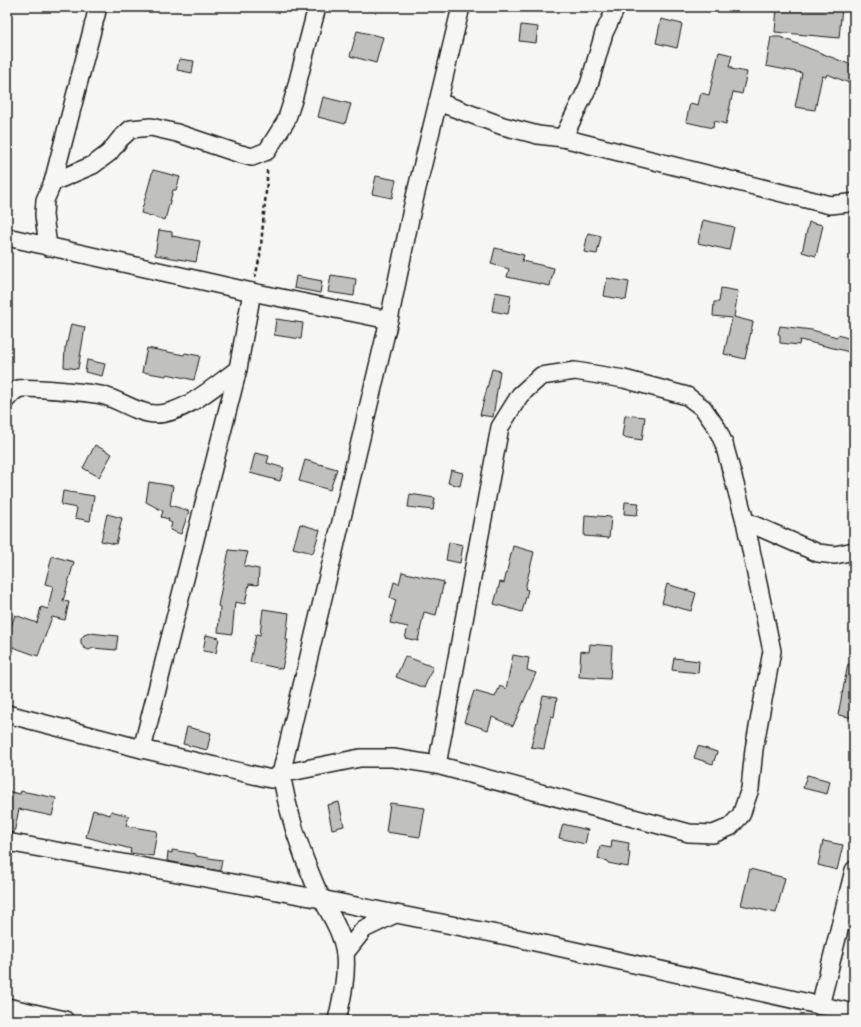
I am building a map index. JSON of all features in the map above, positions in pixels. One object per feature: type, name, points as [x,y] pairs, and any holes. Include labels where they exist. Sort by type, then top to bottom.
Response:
[{"type":"street","points":[[48,247],[44,215],[45,200],[53,182],[98,7]]},
{"type":"street","points":[[53,182],[93,165],[109,153],[120,139],[131,129],[151,127],[177,133],[252,157],[267,151],[286,121],[293,100],[317,7]]},
{"type":"street","points":[[338,1020],[345,980],[345,953],[338,926],[321,899],[298,845],[284,793],[281,774],[389,320],[412,209],[461,7]]},
{"type":"street","points":[[563,138],[589,85],[604,33],[615,7]]},
{"type":"street","points":[[438,102],[502,126],[538,135],[563,138],[830,205],[854,202]]},
{"type":"street","points":[[7,237],[252,292],[389,320]]},
{"type":"street","points":[[142,749],[238,369],[252,292]]},
{"type":"street","points":[[7,399],[19,389],[101,395],[142,411],[155,414],[176,410],[210,389],[238,369]]},
{"type":"street","points":[[7,714],[142,749],[271,779],[281,774],[360,758],[393,758],[437,765],[689,833],[713,834],[730,827],[741,814],[750,789],[754,749],[772,651],[745,521],[724,444],[717,428],[703,408],[687,396],[624,379],[576,371],[541,376],[520,395],[500,427],[437,765]]},
{"type":"street","points":[[745,521],[818,553],[835,555],[854,551]]},
{"type":"street","points":[[7,842],[321,899],[517,938],[854,1013]]},
{"type":"street","points":[[820,1006],[854,870]]},
{"type":"street","points":[[345,953],[364,930],[395,914]]},
{"type":"street","points":[[7,1007],[65,1020]]},
{"type":"path","points":[[252,292],[260,256],[267,181],[267,151]]},
{"type":"building","points":[[777,7],[842,7],[839,38],[775,32]]},
{"type":"building","points":[[661,19],[682,24],[677,48],[656,43]]},
{"type":"building","points":[[521,25],[538,27],[536,43],[519,41]]},
{"type":"building","points":[[357,31],[383,37],[376,63],[350,56]]},
{"type":"building","points":[[771,37],[780,37],[854,66],[854,85],[827,74],[826,77],[822,76],[815,110],[795,107],[802,73],[766,66]]},
{"type":"building","points":[[719,52],[732,55],[729,67],[732,67],[731,69],[747,72],[742,94],[733,92],[726,124],[714,121],[713,128],[686,122],[690,103],[698,105],[701,93],[709,95]]},
{"type":"building","points":[[179,59],[194,61],[192,73],[177,70]]},
{"type":"building","points":[[323,97],[351,104],[345,124],[318,117]]},
{"type":"building","points":[[153,170],[180,177],[176,190],[173,190],[165,220],[141,213]]},
{"type":"building","points":[[376,176],[396,180],[392,198],[372,194]]},
{"type":"building","points":[[703,220],[734,227],[729,250],[698,243]]},
{"type":"building","points":[[809,222],[823,225],[816,256],[802,252]]},
{"type":"building","points":[[159,230],[172,232],[172,236],[200,241],[196,262],[155,255]]},
{"type":"building","points":[[588,233],[601,236],[597,254],[584,252]]},
{"type":"building","points":[[495,248],[524,255],[522,261],[554,268],[550,286],[507,277],[509,269],[491,264]]},
{"type":"building","points":[[331,275],[356,279],[354,296],[328,292]]},
{"type":"building","points":[[296,276],[322,281],[320,293],[294,288]]},
{"type":"building","points":[[607,278],[629,282],[626,300],[604,296]]},
{"type":"building","points":[[721,288],[738,291],[734,317],[753,322],[745,359],[724,354],[732,318],[713,316],[714,302],[719,302]]},
{"type":"building","points":[[495,292],[511,295],[508,314],[492,311]]},
{"type":"building","points":[[276,319],[303,323],[301,339],[274,335]]},
{"type":"building","points":[[71,324],[85,327],[78,369],[64,367],[65,347]]},
{"type":"building","points":[[780,326],[812,330],[854,340],[854,353],[800,340],[799,345],[780,343],[780,335],[778,334]]},
{"type":"building","points":[[147,348],[184,355],[185,353],[200,356],[194,380],[167,374],[166,376],[142,372]]},
{"type":"building","points":[[87,360],[105,364],[102,376],[85,372]]},
{"type":"building","points":[[492,369],[500,371],[493,417],[480,415]]},
{"type":"building","points":[[625,415],[645,417],[642,440],[622,437]]},
{"type":"building","points":[[95,445],[112,454],[99,477],[83,468]]},
{"type":"building","points":[[255,453],[269,456],[267,463],[284,468],[280,481],[250,473]]},
{"type":"building","points":[[305,460],[337,469],[330,490],[299,481]]},
{"type":"building","points":[[451,470],[463,473],[460,486],[448,483]]},
{"type":"building","points":[[149,482],[173,486],[170,505],[189,511],[181,534],[170,530],[172,523],[168,521],[169,519],[161,517],[163,511],[146,502]]},
{"type":"building","points":[[63,491],[94,496],[90,521],[75,518],[77,508],[61,505]]},
{"type":"building","points":[[410,494],[435,498],[433,510],[408,507]]},
{"type":"building","points":[[625,502],[639,503],[637,515],[624,514]]},
{"type":"building","points":[[107,514],[122,518],[116,544],[101,541]]},
{"type":"building","points":[[585,515],[611,517],[609,538],[584,536]]},
{"type":"building","points":[[300,524],[320,530],[313,553],[293,548]]},
{"type":"building","points":[[449,542],[463,545],[460,563],[446,560]]},
{"type":"building","points":[[513,546],[534,552],[525,589],[528,590],[522,612],[494,604],[500,582],[504,583]]},
{"type":"building","points":[[229,550],[248,552],[244,566],[259,569],[258,585],[249,584],[245,604],[235,602],[232,634],[218,632],[220,607],[218,606]]},
{"type":"building","points":[[52,556],[74,562],[63,601],[69,602],[65,620],[52,617],[38,656],[7,645],[7,638],[15,615],[37,623],[41,607],[48,609],[53,586],[45,584]]},
{"type":"building","points":[[402,572],[444,582],[436,615],[424,612],[418,641],[405,638],[408,627],[390,623],[396,600],[390,598],[394,582],[399,584]]},
{"type":"building","points":[[667,584],[696,593],[691,611],[662,603]]},
{"type":"building","points":[[263,609],[289,613],[286,640],[288,640],[282,669],[250,662],[256,634],[260,635]]},
{"type":"building","points":[[90,633],[118,636],[116,650],[93,648],[89,650],[84,648],[81,644],[81,639],[84,635]]},
{"type":"building","points":[[206,635],[219,638],[216,653],[203,651]]},
{"type":"building","points":[[590,644],[612,646],[610,679],[579,677],[581,651],[589,652]]},
{"type":"building","points":[[513,655],[529,658],[527,670],[536,673],[513,726],[492,717],[488,730],[464,722],[474,691],[495,697],[500,686],[506,689]]},
{"type":"building","points":[[405,656],[433,667],[424,688],[396,677]]},
{"type":"building","points":[[674,658],[699,661],[698,673],[672,670]]},
{"type":"building","points":[[848,664],[854,665],[854,718],[838,715]]},
{"type":"building","points":[[543,696],[557,698],[554,717],[551,716],[544,749],[531,747]]},
{"type":"building","points":[[187,727],[211,733],[207,750],[183,744]]},
{"type":"building","points":[[698,746],[717,752],[713,764],[694,758]]},
{"type":"building","points":[[807,775],[830,781],[827,794],[803,788]]},
{"type":"building","points":[[7,791],[20,794],[21,791],[56,798],[52,816],[19,809],[14,833],[7,832]]},
{"type":"building","points":[[339,802],[344,826],[332,829],[327,805]]},
{"type":"building","points":[[390,803],[425,808],[420,837],[386,832]]},
{"type":"building","points":[[93,810],[110,815],[111,811],[129,816],[126,826],[157,831],[153,856],[130,853],[131,849],[86,837]]},
{"type":"building","points":[[563,824],[588,830],[585,844],[559,838]]},
{"type":"building","points":[[612,840],[629,843],[628,852],[630,852],[628,867],[608,863],[608,861],[598,859],[600,846],[611,848]]},
{"type":"building","points":[[823,841],[843,845],[837,870],[818,865]]},
{"type":"building","points":[[172,850],[222,860],[220,871],[167,861],[168,852],[172,853]]},
{"type":"building","points":[[750,869],[785,878],[776,913],[741,905]]}]
